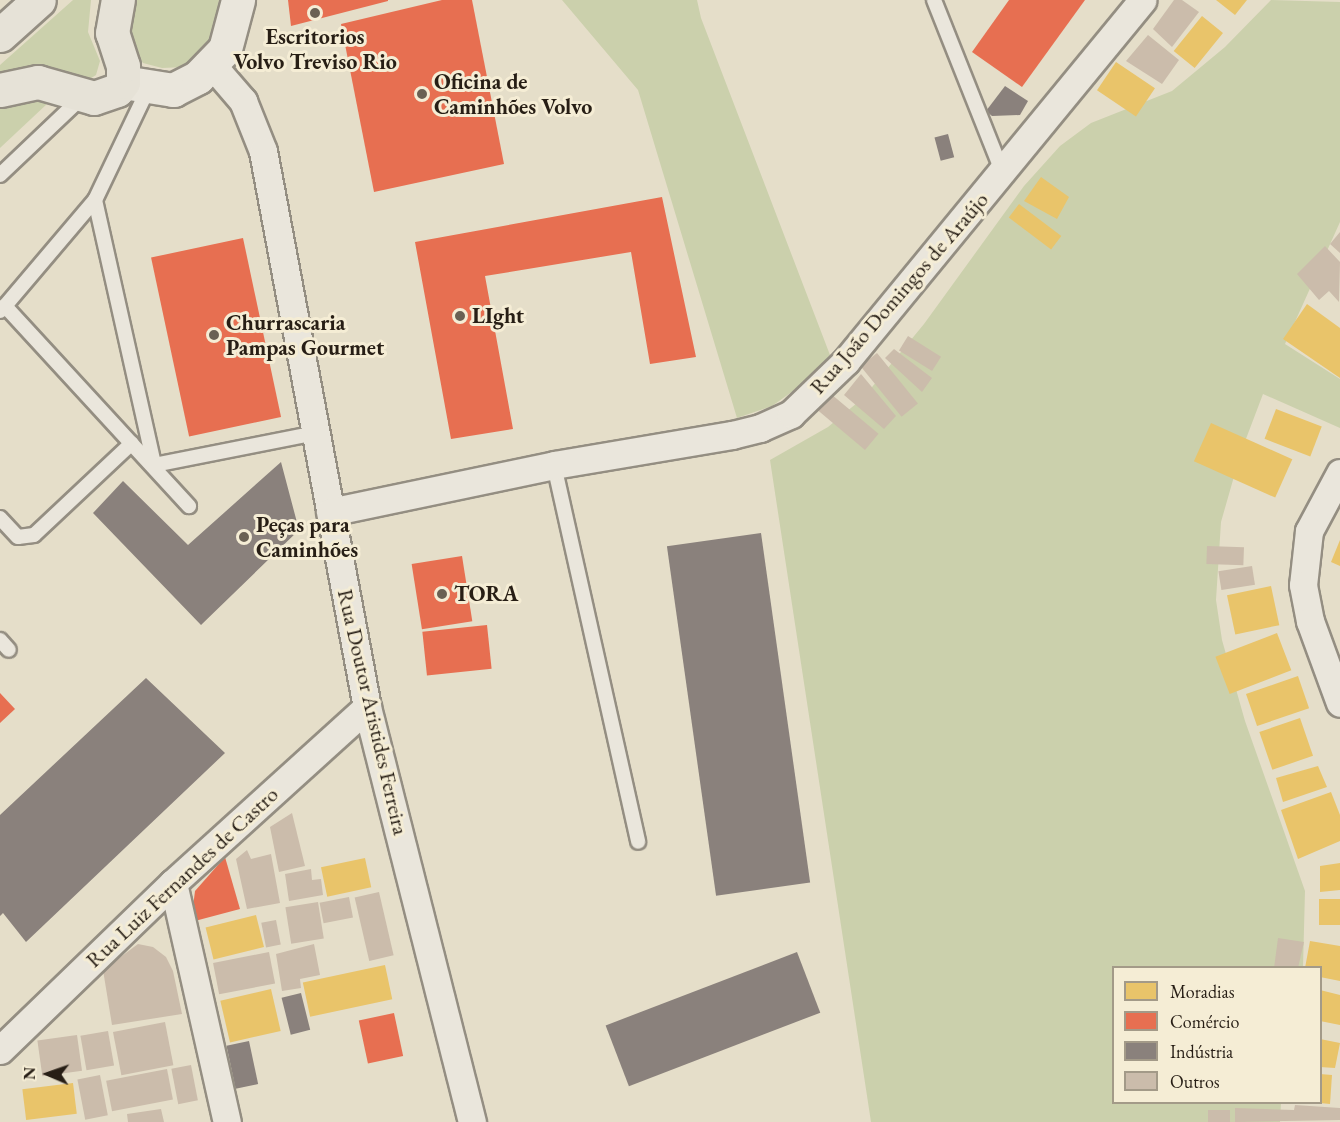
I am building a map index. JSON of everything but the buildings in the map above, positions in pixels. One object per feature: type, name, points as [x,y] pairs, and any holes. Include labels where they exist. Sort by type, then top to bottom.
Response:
[{"type":"highway","points":[[0,35],[39,0]]},
{"type":"highway","points":[[0,90],[38,82],[65,87],[81,98],[108,96],[136,84],[123,66],[112,39],[118,0]]},
{"type":"main road","points":[[136,84],[173,90],[212,65],[225,49],[238,0]]},
{"type":"street","name":"Rua João Domingos de Araújo","points":[[330,512],[554,465],[732,435],[791,414],[846,361],[1143,0]]},
{"type":"street","name":"Rua Doutor Aristides Ferreira","points":[[212,65],[243,101],[263,151],[367,708],[472,1122]]},
{"type":"street","points":[[1340,473],[1315,514],[1303,575],[1310,621],[1340,703]]},
{"type":"street","name":"Rua Luiz Fernandes de Castro","points":[[0,1050],[173,883],[367,708]]},
{"type":"street","points":[[173,883],[227,1122]]},
{"type":"lane","points":[[934,0],[1003,173]]},
{"type":"lane","points":[[136,84],[95,201],[3,308],[154,465],[189,506]]},
{"type":"lane","points":[[0,175],[81,98]]},
{"type":"lane","points":[[95,201],[154,465]]},
{"type":"lane","points":[[154,465],[315,433]]},
{"type":"lane","points":[[0,518],[18,537],[34,535],[132,442]]},
{"type":"lane","points":[[554,465],[638,842]]},
{"type":"green space","points":[[73,0],[91,0],[88,32],[100,61],[96,75],[88,80],[0,77],[0,65]]},
{"type":"green space","points":[[131,0],[219,0],[214,41],[185,67],[162,68],[143,63],[126,41]]},
{"type":"green space","points":[[562,0],[697,0],[701,18],[830,355],[807,381],[772,406],[737,418],[638,90]]},
{"type":"green space","points":[[1271,0],[1340,2],[1340,222],[1285,344],[1340,379],[1340,428],[1263,394],[1241,452],[1221,522],[1216,600],[1222,640],[1245,721],[1305,891],[1303,966],[1112,966],[1112,1104],[1281,1104],[1280,1122],[871,1122],[770,460],[828,427],[863,398],[924,324],[1024,186],[1060,146],[1091,123],[1172,91],[1225,47]]},
{"type":"green space","points":[[38,97],[48,103],[0,148],[0,107],[11,100]]},
{"type":"place","name":"Escritorios Volvo Treviso Rio","points":[[315,13]]},
{"type":"place","name":"Oficina de Caminhões Volvo","points":[[422,94]]},
{"type":"place","name":"LIght","points":[[460,316]]},
{"type":"place","name":"Churrascaria Pampas Gourmet","points":[[214,335]]},
{"type":"place","name":"Peças para Caminhões","points":[[244,537]]},
{"type":"place","name":"TORA","points":[[442,594]]}]
